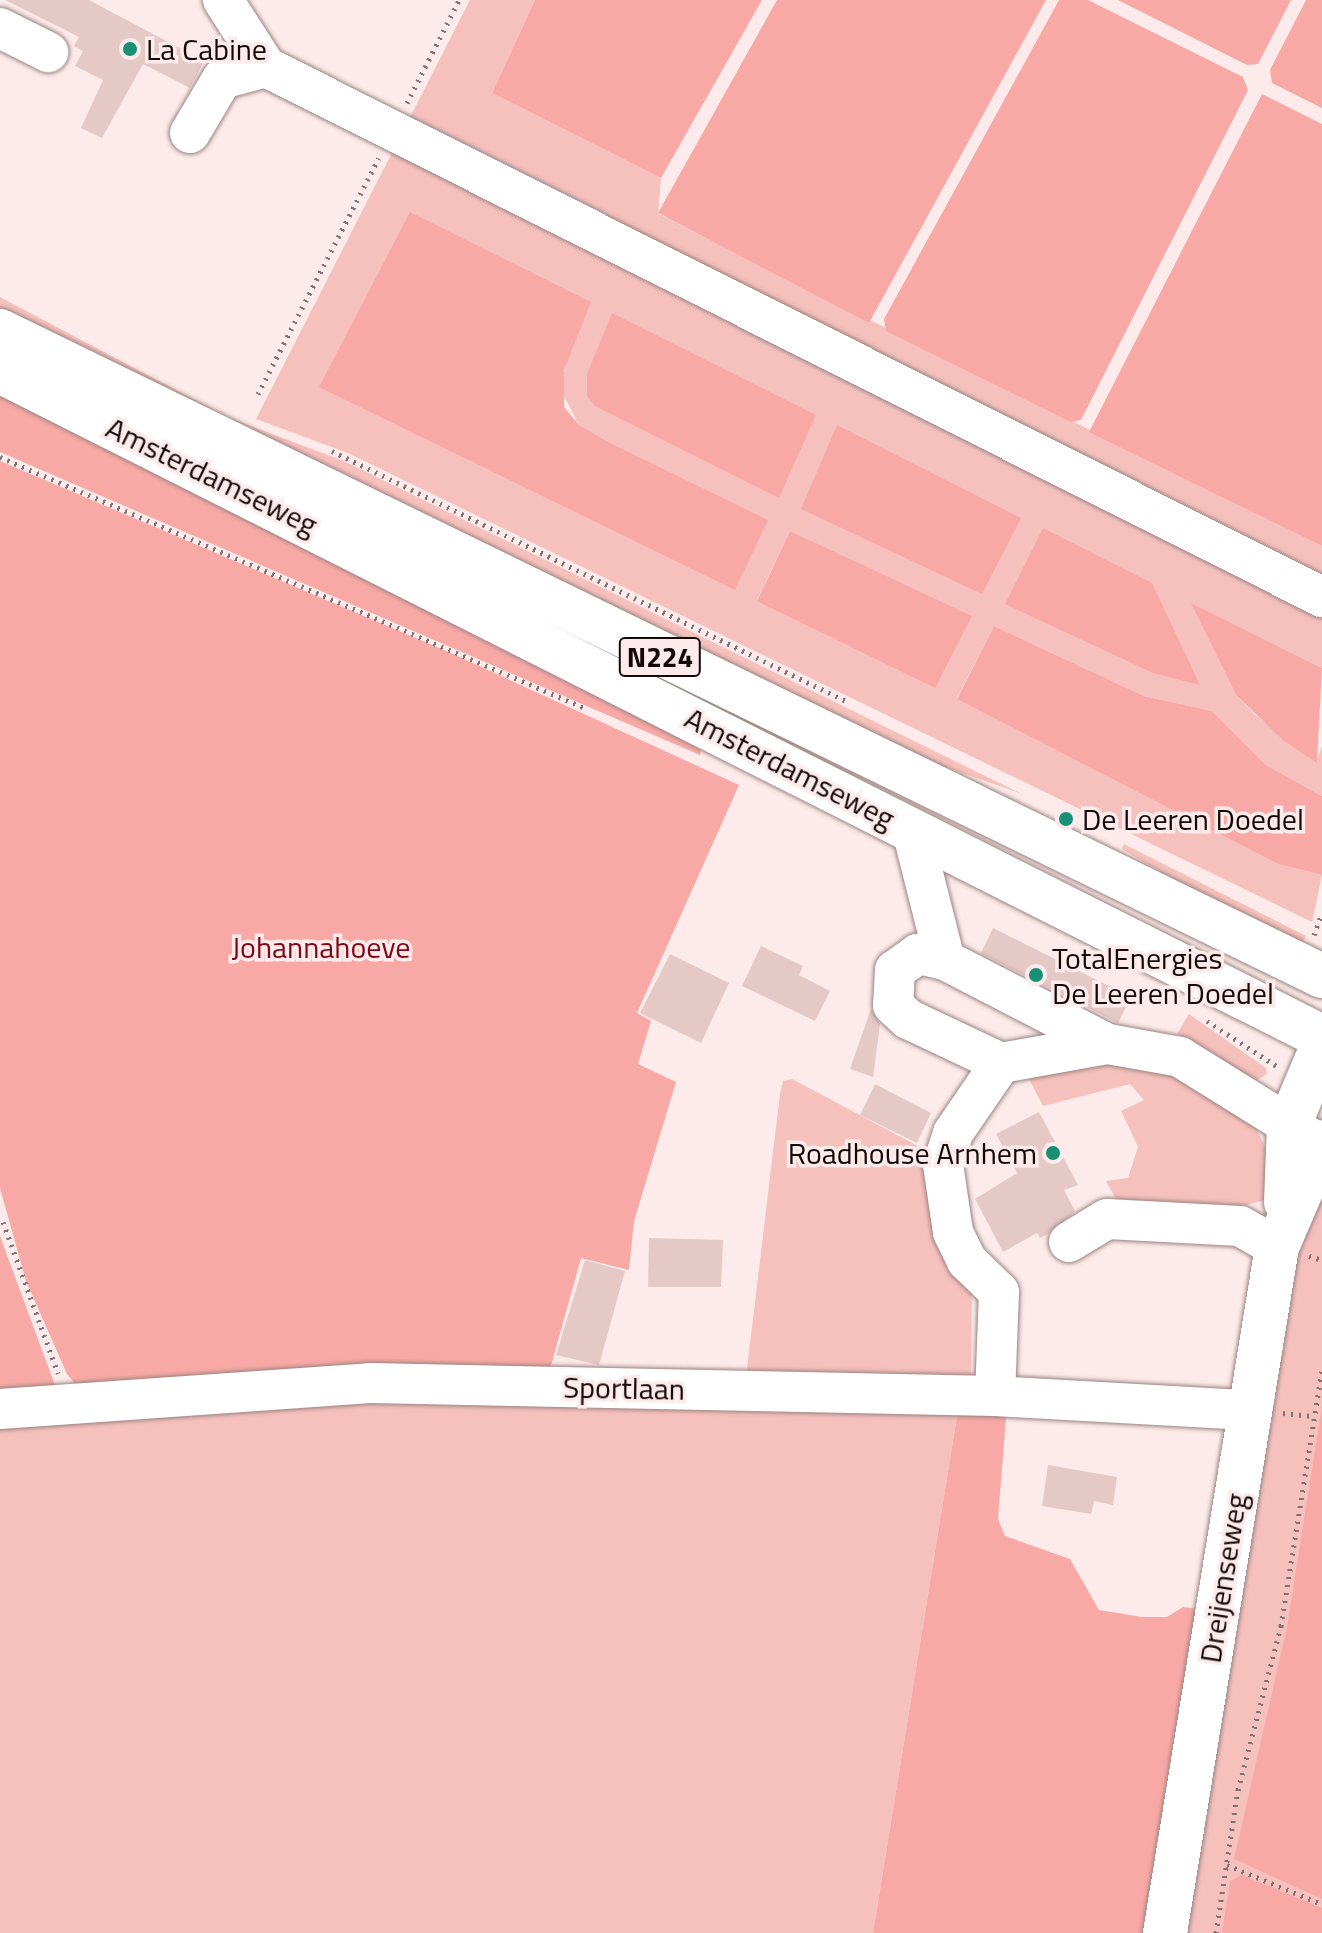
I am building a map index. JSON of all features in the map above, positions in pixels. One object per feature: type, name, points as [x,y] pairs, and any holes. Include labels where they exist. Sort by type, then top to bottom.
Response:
[{"type":"main road","name":"Amsterdamseweg","points":[[0,331],[1322,976]]},
{"type":"main road","name":"Amsterdamseweg","points":[[0,371],[1322,1037]]},
{"type":"main road","name":"Dreijenseweg","points":[[1165,1933],[1248,1410],[1281,1236],[1311,1137],[1314,1064]]},
{"type":"street","points":[[223,0],[266,67],[394,128],[1322,597]]},
{"type":"street","points":[[0,28],[48,52]]},
{"type":"street","points":[[190,133],[222,79],[266,67]]},
{"type":"street","points":[[912,830],[945,960]]},
{"type":"street","points":[[1108,1044],[1001,1063],[908,1019],[893,1005],[891,980],[907,960],[931,954],[1108,1044],[1180,1057],[1311,1137]]},
{"type":"street","points":[[995,1396],[999,1292],[967,1261],[953,1232],[943,1164],[953,1133],[1001,1063]]},
{"type":"street","points":[[1069,1242],[1107,1219],[1240,1226],[1281,1236]]},
{"type":"street","name":"Sportlaan","points":[[0,1409],[370,1383],[995,1396],[1248,1410]]},
{"type":"path","points":[[258,394],[459,0]]},
{"type":"path","name":"Amsterdamseweg","points":[[0,457],[602,716]]},
{"type":"path","points":[[1315,933],[1322,913]]},
{"type":"path","points":[[1194,1012],[1262,1060],[1314,1064]]},
{"type":"path","points":[[3,1222],[20,1283],[70,1403]]},
{"type":"path","name":"Dreijenseweg","points":[[1216,1933],[1246,1755],[1277,1647],[1322,1371]]},
{"type":"path","points":[[1227,1865],[1322,1904]]},
{"type":"shaded area","points":[[470,0],[535,0],[492,93],[661,178],[658,214],[1322,546],[1322,588],[406,125]]},
{"type":"shaded area","points":[[399,139],[1322,608],[1322,668],[1192,604],[1236,695],[1255,715],[1316,762],[1322,746],[1322,796],[1266,765],[1212,711],[1144,696],[994,626],[957,698],[1278,864],[1322,875],[1312,922],[348,453],[256,419]],"holes":[[[590,302],[571,340],[561,390],[579,425],[616,446],[320,387]],[[1043,529],[1183,651],[1199,684]],[[790,531],[833,552],[757,600]]]},
{"type":"shaded area","points":[[0,297],[227,417],[344,461],[1022,794],[891,748],[0,313]]},
{"type":"shaded area","points":[[1124,844],[1306,936],[1301,947],[1203,897],[1122,849]]},
{"type":"shaded area","points":[[1189,1014],[1266,1068],[1267,1074],[1255,1081],[1177,1034]]},
{"type":"shaded area","points":[[1074,1056],[1165,1066],[1256,1128],[1267,1151],[1269,1199],[1232,1209],[1118,1203],[1106,1181],[1128,1178],[1138,1147],[1121,1111],[1144,1100],[1130,1084],[1043,1106],[1029,1079]]},
{"type":"shaded area","points":[[792,1079],[931,1153],[972,1280],[971,1387],[755,1376],[747,1369],[780,1094],[783,1081]]},
{"type":"shaded area","points":[[1322,1175],[1322,1933],[1176,1933],[1275,1325]]},
{"type":"shaded area","points":[[316,1391],[959,1404],[873,1933],[0,1933],[0,1421]]},
{"type":"green space","points":[[535,0],[762,0],[661,178],[492,93]]},
{"type":"green space","points":[[777,0],[1046,0],[869,323],[658,213]]},
{"type":"green space","points":[[1059,0],[1088,0],[1243,77],[1248,90],[1081,420],[1071,422],[886,331],[884,319]]},
{"type":"green space","points":[[1118,0],[1291,0],[1258,64],[1247,65]]},
{"type":"green space","points":[[1306,0],[1322,0],[1322,108],[1272,83],[1270,70]]},
{"type":"green space","points":[[1262,94],[1322,124],[1322,546],[1089,432]]},
{"type":"green space","points":[[410,212],[591,302],[564,370],[564,407],[579,425],[616,446],[768,520],[735,590],[319,387]]},
{"type":"green space","points":[[612,313],[816,415],[779,498],[595,406],[587,396],[587,374]]},
{"type":"green space","points":[[0,387],[701,750],[700,755],[0,452]]},
{"type":"green space","points":[[837,425],[1021,518],[982,594],[801,509]]},
{"type":"green space","name":"Johannahoeve","points":[[0,461],[451,653],[739,785],[637,1013],[651,1021],[638,1064],[676,1082],[634,1221],[629,1270],[581,1258],[547,1380],[81,1391],[67,1374],[26,1281],[0,1188]]},
{"type":"green space","points":[[1043,528],[1152,583],[1200,685],[1153,673],[1005,604]]},
{"type":"green space","points":[[790,531],[972,616],[935,688],[757,601]]},
{"type":"green space","points":[[1191,603],[1322,668],[1317,763],[1284,741],[1236,695]]},
{"type":"green space","points":[[994,626],[1144,696],[1212,711],[1266,765],[1322,796],[1322,875],[1278,864],[957,699]]},
{"type":"green space","points":[[0,1236],[56,1388],[0,1402]]},
{"type":"green space","points":[[959,1404],[1007,1405],[998,1519],[1005,1536],[1070,1559],[1099,1610],[1142,1617],[1167,1617],[1183,1607],[1206,1610],[1152,1933],[873,1933]]},
{"type":"green space","points":[[1322,1406],[1322,1899],[1234,1859],[1287,1627]]},
{"type":"green space","points":[[1242,1875],[1322,1908],[1322,1933],[1222,1933],[1230,1881]]},
{"type":"building","name":"La Cabine","points":[[5,0],[89,0],[204,61],[190,88],[143,64],[102,138],[81,128],[103,80],[75,66],[83,51],[74,46],[79,37]]},
{"type":"building","points":[[993,928],[1131,997],[1118,1023],[981,953]]},
{"type":"building","points":[[761,946],[803,966],[799,975],[830,991],[815,1021],[742,986]]},
{"type":"building","points":[[670,954],[729,983],[701,1043],[640,1013]]},
{"type":"building","points":[[871,1009],[880,1024],[873,1077],[850,1069]]},
{"type":"building","points":[[875,1084],[931,1113],[917,1143],[860,1115]]},
{"type":"building","points":[[1039,1112],[1078,1185],[1064,1190],[1075,1211],[1048,1234],[1040,1238],[1037,1233],[1003,1252],[975,1199],[1017,1173],[996,1134]]},
{"type":"building","points":[[649,1238],[723,1240],[721,1287],[648,1287]]},
{"type":"building","points":[[585,1260],[625,1271],[599,1365],[556,1355]]},
{"type":"building","points":[[1048,1465],[1117,1477],[1113,1505],[1094,1501],[1091,1514],[1042,1506]]},
{"type":"place","name":"La Cabine","points":[[130,49]]},
{"type":"place","name":"De Leeren Doedel","points":[[1066,819]]},
{"type":"place","name":"TotalEnergies De Leeren Doedel","points":[[1036,975]]},
{"type":"place","name":"Roadhouse Arnhem","points":[[1053,1153]]}]
